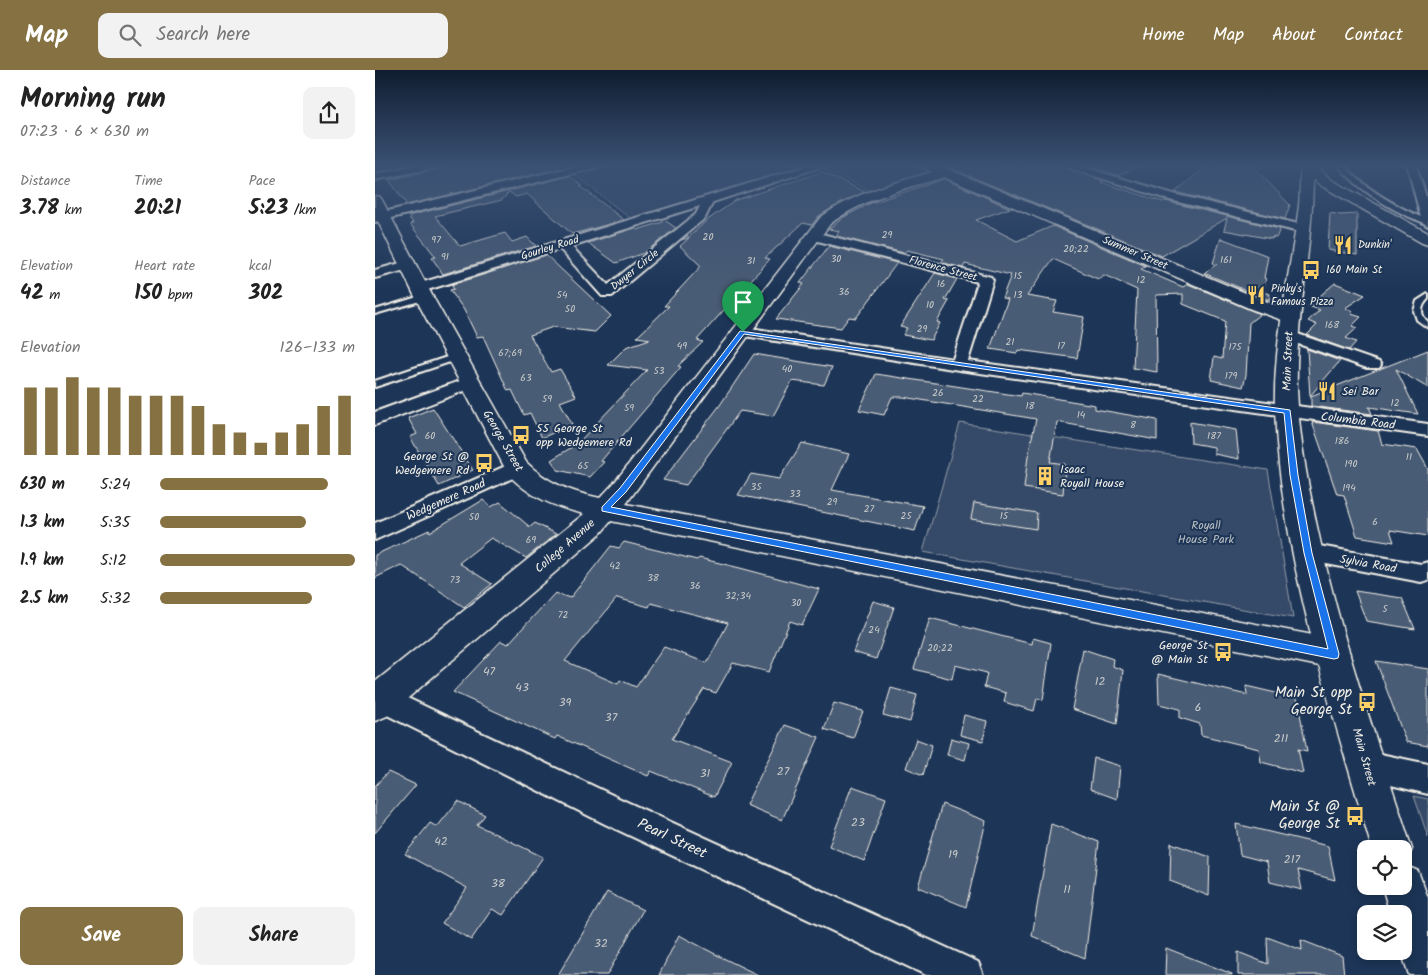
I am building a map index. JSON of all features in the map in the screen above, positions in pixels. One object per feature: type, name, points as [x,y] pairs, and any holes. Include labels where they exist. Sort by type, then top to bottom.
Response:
[{"type":"street","points":[[379,217],[424,206]]},
{"type":"street","name":"Gourley Road","points":[[421,293],[563,244],[687,206]]},
{"type":"street","name":"Dwyer Circle","points":[[563,244],[607,293],[701,216],[705,206]]},
{"type":"street","name":"College Avenue","points":[[379,702],[591,525],[623,490],[830,216],[847,206]]},
{"type":"street","name":"Summer Street","points":[[1021,206],[1289,326]]},
{"type":"street","points":[[1223,206],[1305,220],[1309,206]]},
{"type":"street","name":"Main Street","points":[[1306,206],[1289,326],[1287,364],[1287,411],[1294,475],[1308,553],[1334,654],[1389,840]]},
{"type":"street","points":[[1368,206],[1428,240]]},
{"type":"street","points":[[1423,206],[1428,222]]},
{"type":"street","name":"George Street","points":[[379,217],[408,265],[421,293],[517,468],[526,480],[543,490],[582,504],[605,509],[1334,654]]},
{"type":"street","name":"Florence Street","points":[[814,236],[986,280],[959,365]]},
{"type":"street","points":[[375,274],[408,265]]},
{"type":"street","points":[[1289,326],[1373,365]]},
{"type":"street","name":"Columbia Road","points":[[743,332],[959,365],[1428,430]]},
{"type":"street","points":[[375,419],[471,382]]},
{"type":"street","name":"Wedgemere Road","points":[[375,532],[517,468]]},
{"type":"street","name":"Sylvia Road","points":[[1308,553],[1421,573],[1428,572]]},
{"type":"street","name":"Pearl Street","points":[[379,702],[965,975]]},
{"type":"street","points":[[1366,765],[1428,778]]},
{"type":"street","points":[[1406,895],[1426,952]]},
{"type":"lane","points":[[1393,206],[1428,222]]},
{"type":"lane","points":[[375,312],[421,293]]},
{"type":"lane","points":[[1428,296],[1420,303],[1417,313],[1418,317],[1428,326]]},
{"type":"lane","points":[[375,384],[456,357]]},
{"type":"green space","points":[[615,206],[673,206],[631,219]]},
{"type":"green space","name":"Royall House Park","points":[[960,423],[1268,470],[1293,618],[923,552]]},
{"type":"green space","points":[[1414,796],[1428,799],[1428,837]]},
{"type":"building","points":[[448,206],[476,206],[435,216],[460,246],[505,233],[512,242],[527,237],[536,246],[443,274],[432,258],[436,257],[410,224],[413,223],[408,216]]},
{"type":"building","points":[[541,206],[606,206],[624,220],[572,234]]},
{"type":"building","points":[[727,206],[836,206],[819,216],[812,225],[803,223],[765,258],[770,259],[697,340],[703,342],[678,366],[681,367],[601,461],[604,462],[590,477],[558,470],[551,460],[577,444],[647,370],[608,365],[626,347],[650,339],[637,337],[669,306],[664,306],[701,266],[680,246],[689,238],[681,240],[687,236],[689,237],[706,221]]},
{"type":"building","points":[[865,206],[1006,206],[1010,208],[976,220],[1017,241],[1053,226],[1146,266],[1141,269],[1183,287],[1188,284],[1260,314],[1249,323],[1246,375],[1243,387],[1211,380],[1214,357],[1222,359],[1225,321],[1183,304],[1183,294],[1156,295],[1157,372],[1133,368],[1137,290],[1104,275],[1098,279],[1053,259],[1027,296],[1057,301],[1053,312],[1084,317],[1077,358],[1018,350],[1017,353],[990,349],[1008,299],[1002,298],[1011,275],[965,264],[963,268],[941,262],[944,259],[907,250],[904,253],[836,236],[839,231],[829,229],[844,217]]},
{"type":"building","points":[[1042,206],[1186,206],[1280,229],[1276,238],[1272,237],[1272,239],[1224,230],[1227,218],[1162,256]]},
{"type":"building","points":[[1233,206],[1290,206],[1285,219]]},
{"type":"building","points":[[1330,213],[1341,215],[1357,214],[1357,255],[1328,250]]},
{"type":"building","points":[[666,221],[676,228],[644,253],[616,263],[588,243],[635,228],[637,230]]},
{"type":"building","points":[[1221,238],[1268,256],[1264,278],[1266,279],[1262,292],[1270,294],[1269,300],[1204,273],[1217,264],[1213,263]]},
{"type":"building","points":[[829,246],[897,263],[856,318],[849,317],[841,328],[776,319],[804,284],[800,283]]},
{"type":"building","points":[[546,255],[611,316],[595,332],[553,327],[530,335],[551,372],[560,369],[576,396],[560,402],[572,424],[542,438],[530,413],[524,415],[512,390],[508,391],[483,336],[477,337],[464,310],[450,290],[454,289],[451,285]]},
{"type":"building","points":[[935,273],[957,279],[945,300],[949,301],[937,322],[940,323],[931,340],[903,335],[907,328],[900,327]]},
{"type":"building","points":[[1335,283],[1365,295],[1345,308],[1353,311],[1351,314],[1361,317],[1352,326],[1357,328],[1346,338],[1356,342],[1349,350],[1307,335],[1317,325],[1308,321],[1320,310],[1308,306]]},
{"type":"building","points":[[1307,349],[1340,361],[1310,396]]},
{"type":"building","points":[[1428,350],[1428,388],[1396,369],[1418,414],[1369,407],[1372,414],[1311,406],[1311,396]]},
{"type":"building","points":[[754,354],[832,367],[824,385],[792,381],[773,416],[740,411],[686,485],[663,480],[720,405]]},
{"type":"building","points":[[876,374],[1021,396],[1022,393],[1095,405],[1095,409],[1157,420],[1157,440],[1057,422],[1050,462],[1065,464],[1063,494],[1024,488],[1028,456],[1036,419],[903,397],[892,397],[884,415],[859,410]]},
{"type":"building","points":[[433,408],[473,470],[439,486],[410,437],[417,434],[408,418]]},
{"type":"building","points":[[1190,422],[1236,430],[1239,459],[1214,454],[1214,447],[1191,443]]},
{"type":"building","points":[[1312,422],[1378,431],[1382,444],[1417,449],[1428,469],[1428,536],[1390,530],[1394,542],[1357,536],[1344,495],[1337,494]]},
{"type":"building","points":[[802,443],[849,454],[832,490],[923,506],[915,531],[738,495],[751,474],[779,479]]},
{"type":"building","points":[[483,500],[491,507],[500,502],[530,527],[535,523],[556,534],[526,558],[491,538],[459,563],[492,584],[464,607],[401,565],[375,578],[375,555],[429,530],[430,532]]},
{"type":"building","points":[[974,503],[1037,513],[1036,529],[971,519]]},
{"type":"building","points":[[624,542],[697,560],[699,558],[819,589],[802,625],[790,621],[769,672],[733,663],[716,693],[704,689],[672,739],[732,762],[714,797],[651,771],[648,776],[557,736],[555,739],[453,692],[501,641],[508,644],[555,593],[570,598],[611,546],[619,548]],"holes":[[[617,598],[649,607],[651,603],[728,623],[707,663],[664,647],[636,687],[620,680],[618,684],[565,661]]]},
{"type":"building","points":[[1355,591],[1402,598],[1415,629],[1366,621]]},
{"type":"building","points":[[873,601],[894,607],[876,659],[853,652]]},
{"type":"building","points":[[930,618],[1032,644],[1033,638],[1051,643],[1043,700],[1037,698],[1034,711],[1004,702],[1006,693],[984,687],[987,673],[955,665],[952,679],[914,669]]},
{"type":"building","points":[[1083,649],[1113,659],[1112,666],[1123,670],[1117,724],[1072,709]]},
{"type":"building","points":[[1376,661],[1428,669],[1428,746],[1406,742]]},
{"type":"building","points":[[1158,674],[1247,695],[1246,686],[1297,698],[1307,751],[1298,749],[1303,773],[1261,762],[1259,749],[1201,735],[1200,724],[1180,718],[1180,709],[1159,704]]},
{"type":"building","points":[[891,688],[917,695],[910,722],[883,715]]},
{"type":"building","points":[[834,703],[863,711],[853,738],[824,729]]},
{"type":"building","points":[[964,715],[987,721],[983,741],[960,735]]},
{"type":"building","points":[[785,725],[819,737],[782,820],[746,805]]},
{"type":"building","points":[[951,738],[969,743],[965,760],[947,755]]},
{"type":"building","points":[[916,739],[932,745],[923,775],[906,768]]},
{"type":"building","points":[[1094,758],[1120,766],[1117,799],[1090,789]]},
{"type":"building","points":[[388,772],[416,785],[375,833],[375,786]]},
{"type":"building","points":[[852,786],[886,798],[864,861],[829,846]]},
{"type":"building","points":[[458,801],[485,815],[477,825],[543,857],[503,915],[492,909],[471,940],[442,923],[467,888],[405,854],[430,823],[437,827]]},
{"type":"building","points":[[942,804],[986,821],[966,907],[918,887]]},
{"type":"building","points":[[1051,824],[1099,842],[1085,958],[1032,936]]},
{"type":"building","points":[[1236,824],[1328,846],[1335,880],[1298,870],[1302,890],[1270,882],[1267,862],[1240,855]]},
{"type":"building","points":[[1171,843],[1210,857],[1209,896],[1170,881]]},
{"type":"building","points":[[607,892],[643,910],[607,975],[558,975]]},
{"type":"building","points":[[679,935],[717,955],[758,975],[659,975]]},
{"type":"building","points":[[1267,937],[1302,950],[1301,940],[1342,956],[1344,975],[1238,975],[1238,952],[1268,964]]},
{"type":"building","points":[[1166,948],[1232,974],[1232,975],[1165,975]]},
{"type":"place","name":"Dunkin'","points":[[1343,245]]},
{"type":"place","name":"160 Main St","points":[[1311,270]]},
{"type":"place","name":"Pinky's Famous Pizza","points":[[1256,295]]},
{"type":"place","name":"Sei Bar","points":[[1327,391]]},
{"type":"place","name":"55 George St opp Wedgemere Rd","points":[[521,435]]},
{"type":"place","name":"George St @ Wedgemere Rd","points":[[484,463]]},
{"type":"place","name":"Isaac Royall House","points":[[1045,476]]},
{"type":"place","name":"George St @ Main St","points":[[1223,652]]},
{"type":"place","name":"Main St opp George St","points":[[1367,702]]},
{"type":"place","name":"Main St @ George St","points":[[1355,816]]},
{"type":"route","points":[[743,332],[959,365],[1287,411],[1294,475],[1308,553],[1334,654],[605,509],[623,490],[743,332]]}]
